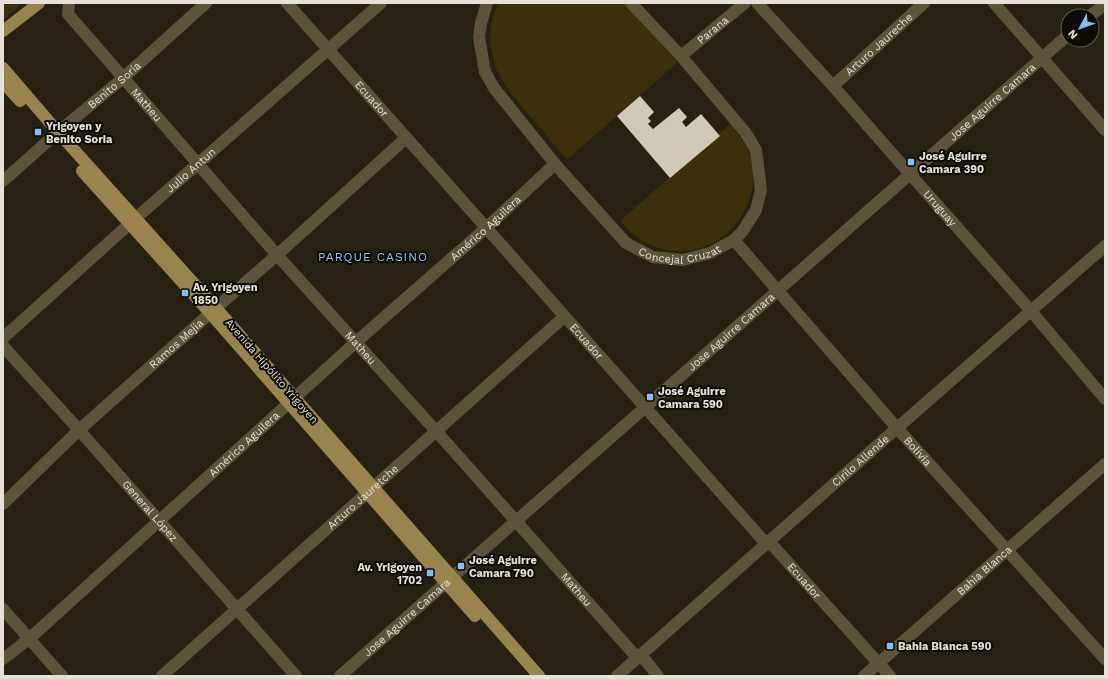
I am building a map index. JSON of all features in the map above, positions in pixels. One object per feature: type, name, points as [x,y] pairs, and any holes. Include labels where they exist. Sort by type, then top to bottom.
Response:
[{"type":"main road","points":[[23,16],[29,3]]},
{"type":"main road","points":[[4,31],[39,3]]},
{"type":"main road","name":"Avenida Hipólito Yrigoyen","points":[[3,68],[55,135]]},
{"type":"main road","name":"Avenida Hipólito Yrigoyen","points":[[3,82],[55,135],[213,310],[449,580],[530,676]]},
{"type":"main road","name":"Avenida Hipólito Yrigoyen","points":[[449,580],[539,676]]},
{"type":"street","name":"Benito Soria","points":[[3,181],[55,135],[124,78],[206,3]]},
{"type":"street","name":"Ecuador","points":[[287,3],[762,539],[774,546],[890,676]]},
{"type":"street","name":"Julio Antun","points":[[3,338],[327,49],[381,3]]},
{"type":"street","name":"Concejal Cruzat","points":[[487,3],[481,23],[479,37],[486,72],[494,88],[555,164],[626,243],[653,257],[683,260],[710,253],[734,240],[742,232],[756,210],[761,190],[756,150],[746,132],[680,56],[631,3]]},
{"type":"street","name":"Parana","points":[[680,56],[745,3]]},
{"type":"street","name":"Uruguay","points":[[757,3],[833,86],[1031,311],[1105,398]]},
{"type":"street","name":"Arturo Jaureche","points":[[833,86],[924,3]]},
{"type":"street","points":[[994,3],[1105,130]]},
{"type":"street","name":"Matheu","points":[[68,9],[124,78],[277,255],[633,652],[645,660],[658,676]]},
{"type":"street","name":"Jose Aguirre Camara","points":[[340,676],[1060,42]]},
{"type":"street","name":"Ramos Mejia","points":[[3,504],[79,430],[277,255],[406,138]]},
{"type":"street","name":"Américo Aguilera","points":[[3,659],[30,639],[292,400],[486,228],[555,164]]},
{"type":"street","name":"Bolivia","points":[[734,240],[897,428],[1105,659]]},
{"type":"street","name":"Cirilo Allende","points":[[617,676],[1105,246]]},
{"type":"street","name":"Arturo Jauretche","points":[[162,676],[564,317]]},
{"type":"street","name":"General López","points":[[3,346],[296,676]]},
{"type":"street","name":"Bahia Blanca","points":[[864,676],[1105,464]]},
{"type":"street","points":[[3,609],[62,676]]},
{"type":"shaded area","points":[[3,3],[20,3],[17,8],[3,20]]},
{"type":"shaded area","points":[[498,3],[624,3],[678,62],[567,160],[509,91],[496,69],[490,46],[491,24]]},
{"type":"shaded area","points":[[730,124],[746,147],[752,163],[753,177],[749,200],[743,214],[723,237],[696,249],[681,251],[666,250],[641,240],[620,221]]},
{"type":"building","points":[[640,96],[654,112],[648,118],[651,121],[648,124],[653,129],[679,108],[687,117],[682,122],[686,127],[701,114],[720,136],[670,178],[617,116]]},
{"type":"place","name":"Yrigoyen y Benito Soria","points":[[38,132]]},
{"type":"place","name":"José Aguirre Camara 390","points":[[911,162]]},
{"type":"place","name":"Av. Yrigoyen 1850","points":[[185,293]]},
{"type":"place","name":"José Aguirre Camara 590","points":[[650,397]]},
{"type":"place","name":"José Aguirre Camara 790","points":[[461,566]]},
{"type":"place","name":"Av. Yrigoyen 1702","points":[[430,573]]},
{"type":"place","name":"Bahia Blanca 590","points":[[890,646]]},
{"type":"district","name":"PARQUE CASINO","points":[[373,257]]}]
